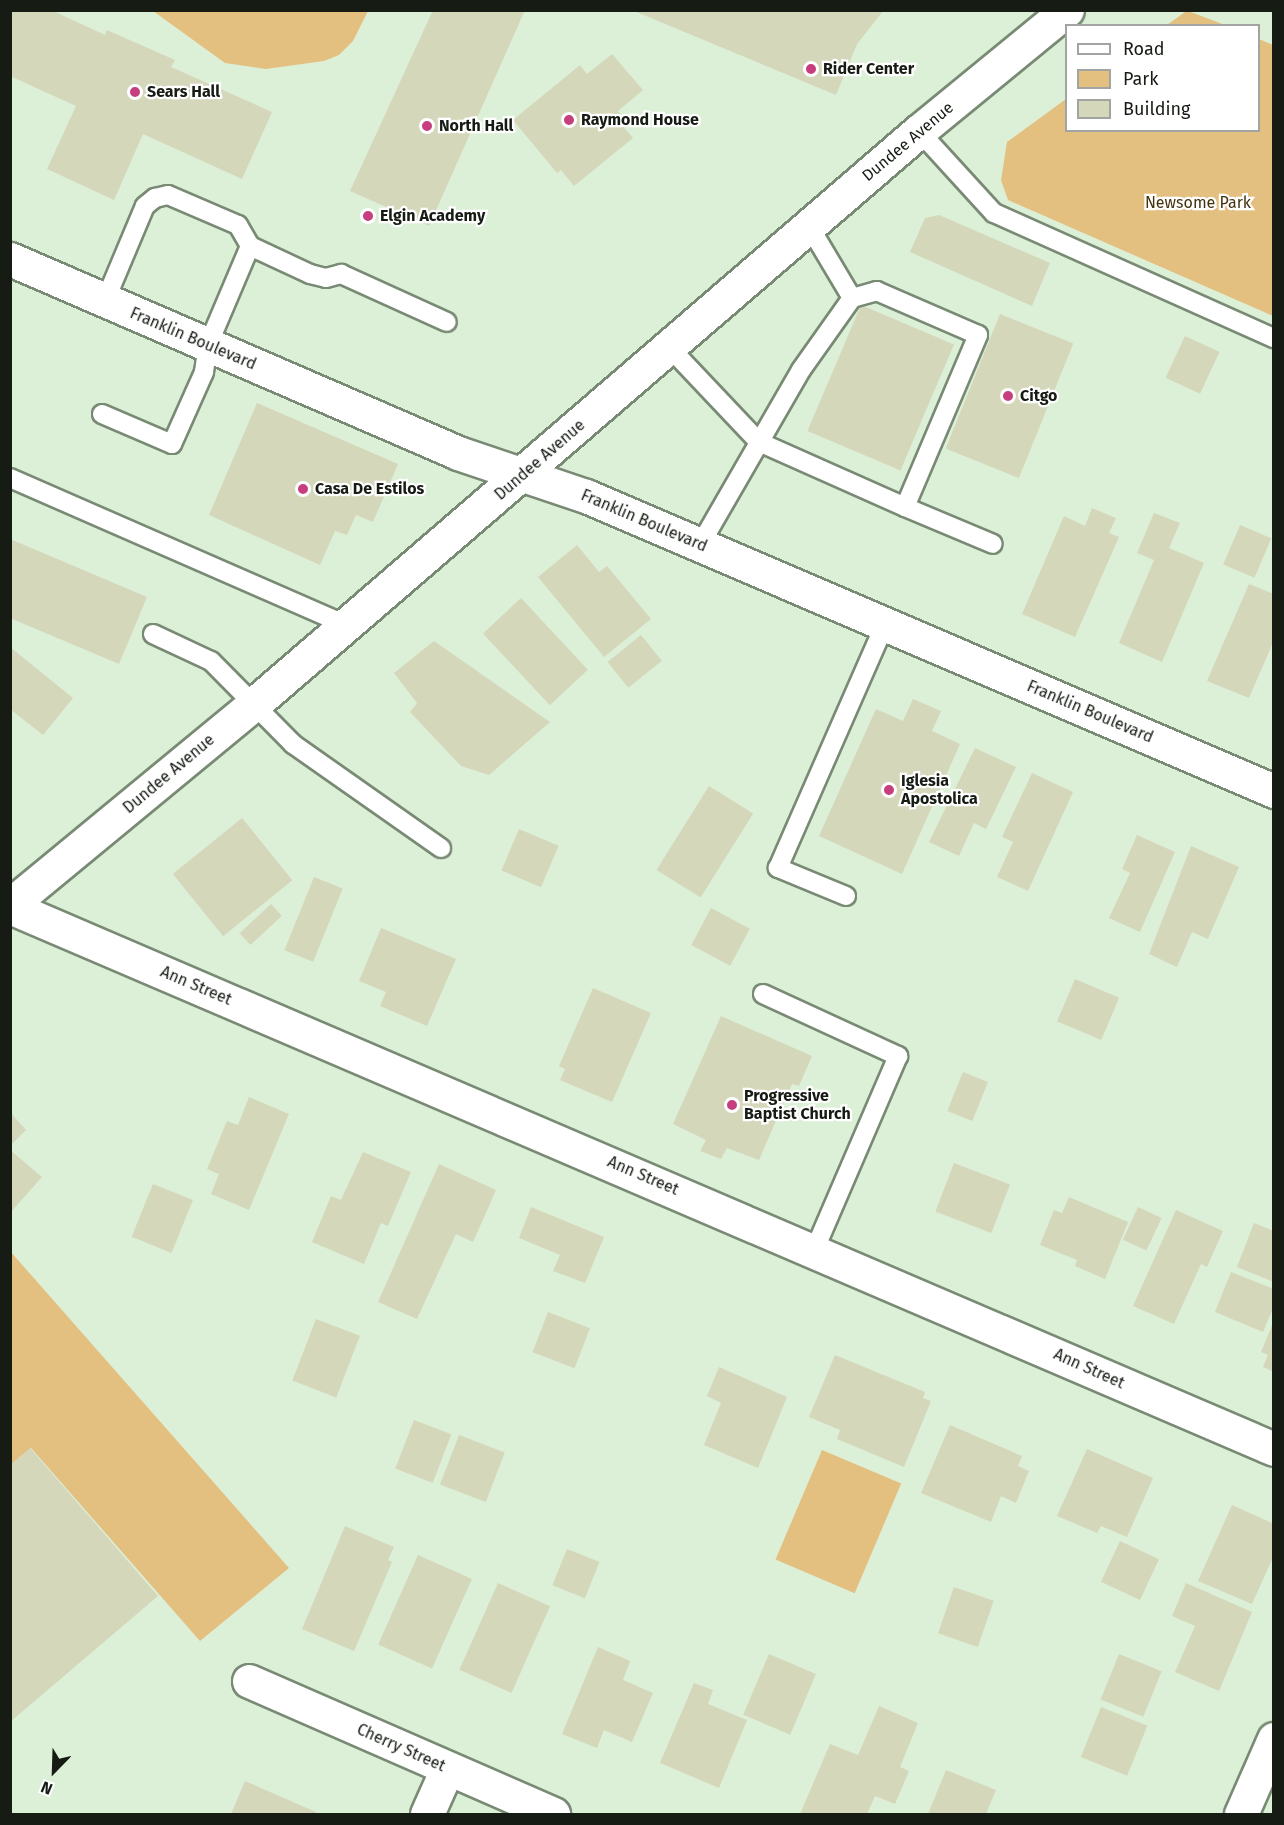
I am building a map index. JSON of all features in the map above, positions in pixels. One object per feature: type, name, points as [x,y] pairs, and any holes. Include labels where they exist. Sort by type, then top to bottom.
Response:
[{"type":"street","name":"Dundee Avenue","points":[[10,906],[253,705],[525,473],[919,131],[1067,10]]},
{"type":"street","name":"Franklin Boulevard","points":[[10,259],[458,453],[525,473],[700,545],[1274,791]]},
{"type":"street","name":"Ann Street","points":[[10,906],[815,1249],[1274,1449]]},
{"type":"street","name":"Cherry Street","points":[[249,1681],[553,1815]]},
{"type":"street","points":[[1242,1815],[1274,1739]]},
{"type":"street","points":[[427,1815],[447,1769]]},
{"type":"lane","points":[[919,131],[994,213],[1274,338]]},
{"type":"lane","points":[[105,301],[145,206],[155,198],[168,195],[238,225],[250,246],[310,274],[326,278],[340,274],[447,322]]},
{"type":"lane","points":[[809,226],[852,298]]},
{"type":"lane","points":[[102,414],[172,444],[204,372],[208,345],[250,246]]},
{"type":"lane","points":[[700,545],[801,370],[852,298],[878,291],[978,335],[905,507]]},
{"type":"lane","points":[[670,348],[759,442],[993,544]]},
{"type":"lane","points":[[10,478],[346,625]]},
{"type":"lane","points":[[846,897],[778,868],[885,624]]},
{"type":"lane","points":[[153,634],[211,661],[293,744],[441,848]]},
{"type":"lane","points":[[763,994],[897,1056],[815,1249]]},
{"type":"green space","points":[[1188,10],[1222,24],[1168,24]]},
{"type":"green space","points":[[153,11],[368,11],[353,41],[339,55],[324,61],[266,69],[225,63]]},
{"type":"green space","name":"Newsome Park","points":[[1260,39],[1273,45],[1273,316],[1008,200],[1001,180],[1007,142],[1065,100],[1065,132],[1260,132]]},
{"type":"green space","points":[[10,1251],[289,1568],[200,1641],[31,1448],[11,1465]]},
{"type":"green space","points":[[822,1450],[901,1484],[855,1593],[776,1560]]},
{"type":"building","name":"Sears Hall","points":[[10,10],[51,10],[105,35],[107,30],[175,60],[171,67],[272,112],[242,179],[143,134],[114,200],[47,169],[76,106],[10,76]]},
{"type":"building","name":"North Hall","points":[[433,10],[525,10],[429,226],[350,191]]},
{"type":"building","name":"Rider Center","points":[[884,10],[857,44],[836,95],[634,11]]},
{"type":"building","name":"Raymond House","points":[[612,54],[643,90],[618,111],[625,119],[620,123],[633,138],[574,186],[561,170],[557,173],[513,120],[580,65],[587,74]]},
{"type":"building","points":[[939,215],[1050,263],[1032,306],[910,252],[925,218]]},
{"type":"building","points":[[861,305],[954,344],[900,471],[807,431]]},
{"type":"building","name":"Citgo","points":[[1000,314],[1073,344],[1019,478],[946,448]]},
{"type":"building","points":[[1185,336],[1219,352],[1200,394],[1166,378]]},
{"type":"building","name":"Casa De Estilos","points":[[257,403],[398,464],[373,522],[356,515],[347,535],[335,531],[320,565],[209,515]]},
{"type":"building","points":[[1092,508],[1116,518],[1109,533],[1119,537],[1075,637],[1022,614],[1064,516],[1085,526]]},
{"type":"building","points":[[1154,513],[1180,523],[1169,548],[1204,563],[1162,662],[1119,643],[1154,560],[1137,553]]},
{"type":"building","points":[[1240,525],[1271,538],[1254,578],[1223,565]]},
{"type":"building","points":[[10,539],[147,597],[119,664],[10,618]]},
{"type":"building","points":[[577,545],[599,572],[607,566],[651,619],[604,657],[538,577]]},
{"type":"building","points":[[1249,584],[1274,594],[1274,640],[1249,698],[1207,681]]},
{"type":"building","points":[[521,598],[588,670],[550,705],[483,633]]},
{"type":"building","points":[[641,635],[662,661],[628,688],[608,662]]},
{"type":"building","points":[[434,641],[550,722],[489,775],[461,766],[410,712],[417,703],[394,673]]},
{"type":"building","points":[[10,647],[73,698],[43,735],[10,709]]},
{"type":"building","name":"Iglesia Apostolica","points":[[913,699],[941,711],[932,731],[960,744],[902,874],[819,836],[876,709],[903,721]]},
{"type":"building","points":[[975,748],[1016,767],[986,829],[974,823],[959,856],[929,842]]},
{"type":"building","points":[[1032,773],[1073,792],[1028,891],[997,877],[1013,842],[1002,837]]},
{"type":"building","points":[[709,786],[753,814],[701,898],[657,870]]},
{"type":"building","points":[[242,818],[292,880],[223,936],[173,874]]},
{"type":"building","points":[[519,829],[559,846],[541,887],[501,870]]},
{"type":"building","points":[[1137,835],[1175,852],[1140,932],[1109,918],[1130,873],[1122,869]]},
{"type":"building","points":[[1191,846],[1239,867],[1208,939],[1192,932],[1177,967],[1149,954]]},
{"type":"building","points":[[314,877],[343,889],[313,962],[284,950]]},
{"type":"building","points":[[271,904],[282,916],[250,945],[240,933]]},
{"type":"building","points":[[711,908],[750,929],[730,966],[691,945]]},
{"type":"building","points":[[381,928],[456,959],[427,1026],[380,1006],[386,992],[359,981]]},
{"type":"building","points":[[1075,979],[1119,998],[1101,1040],[1057,1021]]},
{"type":"building","points":[[593,988],[651,1013],[612,1102],[560,1080],[565,1069],[559,1066]]},
{"type":"building","name":"Progressive Baptist Church","points":[[721,1016],[812,1056],[799,1086],[792,1084],[759,1160],[727,1148],[721,1159],[700,1151],[706,1140],[673,1124]]},
{"type":"building","points":[[963,1072],[988,1082],[972,1121],[947,1111]]},
{"type":"building","points":[[249,1097],[289,1114],[249,1210],[211,1194],[219,1174],[207,1169],[227,1121],[238,1125]]},
{"type":"building","points":[[10,1112],[26,1130],[10,1146]]},
{"type":"building","points":[[10,1150],[42,1177],[10,1213]]},
{"type":"building","points":[[363,1152],[411,1172],[388,1226],[381,1223],[364,1264],[312,1242],[331,1196],[341,1200]]},
{"type":"building","points":[[954,1163],[1010,1185],[991,1233],[935,1212]]},
{"type":"building","points":[[439,1164],[496,1190],[473,1242],[456,1234],[417,1319],[378,1302]]},
{"type":"building","points":[[153,1184],[193,1200],[172,1253],[132,1237]]},
{"type":"building","points":[[1069,1197],[1128,1222],[1105,1279],[1075,1266],[1077,1260],[1040,1245],[1054,1210],[1062,1213]]},
{"type":"building","points":[[531,1207],[604,1237],[585,1283],[553,1271],[560,1255],[519,1238]]},
{"type":"building","points":[[1138,1207],[1162,1218],[1146,1251],[1123,1240]]},
{"type":"building","points":[[1176,1210],[1223,1231],[1207,1267],[1201,1264],[1174,1324],[1133,1306]]},
{"type":"building","points":[[1254,1223],[1274,1231],[1274,1282],[1237,1267]]},
{"type":"building","points":[[1231,1272],[1274,1289],[1274,1306],[1263,1332],[1215,1312]]},
{"type":"building","points":[[548,1312],[590,1328],[575,1368],[533,1352]]},
{"type":"building","points":[[316,1319],[360,1336],[336,1397],[292,1381]]},
{"type":"building","points":[[1273,1323],[1274,1372],[1263,1367],[1268,1355],[1261,1352]]},
{"type":"building","points":[[835,1355],[925,1392],[923,1398],[931,1401],[904,1467],[837,1439],[840,1430],[809,1417]]},
{"type":"building","points":[[719,1367],[787,1397],[758,1468],[704,1445],[721,1403],[707,1396]]},
{"type":"building","points":[[414,1420],[451,1434],[433,1483],[395,1469]]},
{"type":"building","points":[[950,1425],[1022,1456],[1018,1466],[1029,1471],[1016,1503],[1001,1496],[991,1522],[921,1493]]},
{"type":"building","points":[[459,1435],[505,1453],[486,1502],[440,1484]]},
{"type":"building","points":[[30,1448],[158,1596],[10,1722],[10,1465]]},
{"type":"building","points":[[1087,1449],[1153,1478],[1127,1537],[1101,1526],[1097,1533],[1057,1516]]},
{"type":"building","points":[[1232,1505],[1274,1524],[1274,1555],[1252,1604],[1198,1581]]},
{"type":"building","points":[[345,1526],[394,1547],[388,1560],[392,1562],[354,1651],[302,1629]]},
{"type":"building","points":[[1120,1541],[1159,1559],[1140,1600],[1101,1582]]},
{"type":"building","points":[[567,1549],[599,1562],[585,1598],[552,1585]]},
{"type":"building","points":[[418,1555],[472,1579],[432,1669],[378,1645]]},
{"type":"building","points":[[498,1583],[550,1606],[511,1693],[459,1670]]},
{"type":"building","points":[[1186,1583],[1252,1612],[1219,1691],[1175,1672],[1195,1626],[1172,1616]]},
{"type":"building","points":[[954,1587],[994,1601],[978,1647],[938,1633]]},
{"type":"building","points":[[598,1647],[630,1661],[623,1680],[653,1693],[632,1742],[604,1730],[597,1748],[562,1734]]},
{"type":"building","points":[[769,1654],[816,1674],[790,1735],[743,1715]]},
{"type":"building","points":[[1119,1654],[1162,1671],[1143,1717],[1101,1699]]},
{"type":"building","points":[[694,1683],[713,1690],[708,1704],[747,1720],[719,1788],[660,1763]]},
{"type":"building","points":[[879,1706],[918,1723],[900,1767],[909,1771],[895,1804],[875,1796],[867,1814],[800,1814],[830,1744],[858,1755]]},
{"type":"building","points":[[1101,1707],[1147,1726],[1127,1776],[1081,1757]]},
{"type":"building","points":[[946,1770],[996,1790],[986,1814],[928,1814]]},
{"type":"building","points":[[245,1781],[316,1812],[315,1814],[231,1814]]},
{"type":"place","name":"Rider Center","points":[[811,69]]},
{"type":"place","name":"Sears Hall","points":[[135,92]]},
{"type":"place","name":"Raymond House","points":[[569,120]]},
{"type":"place","name":"North Hall","points":[[427,126]]},
{"type":"place","name":"Elgin Academy","points":[[368,216]]},
{"type":"place","name":"Citgo","points":[[1008,396]]},
{"type":"place","name":"Casa De Estilos","points":[[303,489]]},
{"type":"place","name":"Iglesia Apostolica","points":[[889,790]]},
{"type":"place","name":"Progressive Baptist Church","points":[[732,1105]]}]
